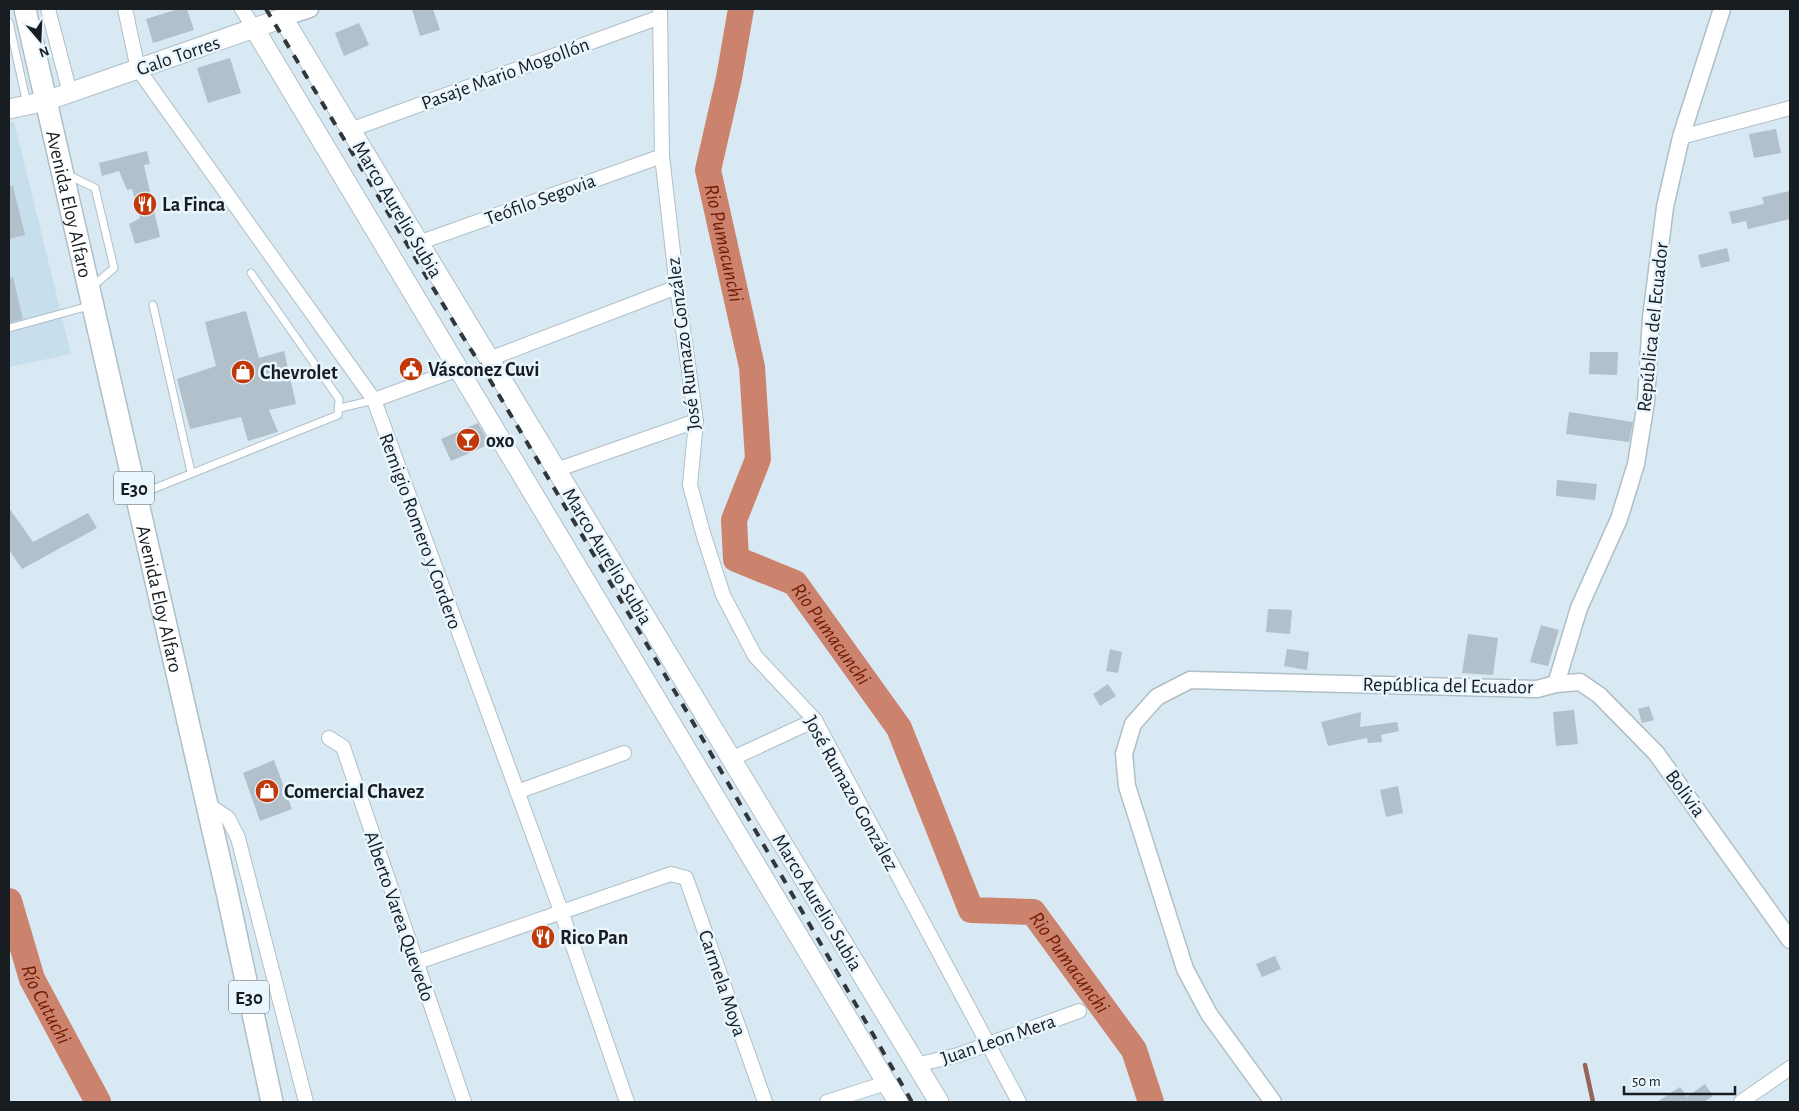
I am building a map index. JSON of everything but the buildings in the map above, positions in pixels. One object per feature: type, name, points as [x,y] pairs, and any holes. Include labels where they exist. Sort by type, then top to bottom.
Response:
[{"type":"main road","name":"Avenida Eloy Alfaro","points":[[25,9],[36,103],[62,172],[207,804],[272,1102]]},
{"type":"main road","name":"Galo Torres","points":[[9,109],[36,103],[138,69],[254,28],[292,12]]},
{"type":"main road","name":"Marco Aurelio Subia","points":[[292,12],[350,130],[939,1102]]},
{"type":"main road","name":"Marco Aurelio Subia","points":[[254,28],[898,1102]]},
{"type":"street","points":[[48,9],[70,92]]},
{"type":"street","name":"Remigio Romero y Cordero","points":[[125,9],[138,69],[374,400],[561,911],[627,1102]]},
{"type":"street","name":"Marco Aurelio Subia","points":[[242,9],[254,28]]},
{"type":"street","name":"República del Ecuador","points":[[1273,1102],[1209,1014],[1184,969],[1127,786],[1124,754],[1133,724],[1157,697],[1190,680],[1537,689],[1556,684],[1579,608],[1619,519],[1636,464],[1646,402],[1651,318],[1665,207],[1681,137],[1722,9]]},
{"type":"street","name":"Pasaje Mario Mogollón","points":[[350,130],[660,13]]},
{"type":"street","name":"José Rumazo González","points":[[660,13],[662,156],[677,287],[696,421],[690,484],[702,533],[723,595],[754,656],[815,720],[1019,1102]]},
{"type":"street","points":[[1681,137],[1790,108]]},
{"type":"street","name":"Teófilo Segovia","points":[[418,243],[662,156]]},
{"type":"street","points":[[488,359],[677,287]]},
{"type":"street","points":[[374,400],[459,369]]},
{"type":"street","points":[[556,470],[696,421]]},
{"type":"street","name":"Bolivia","points":[[1556,684],[1580,682],[1600,695],[1656,752],[1790,940]]},
{"type":"street","points":[[731,759],[815,720]]},
{"type":"street","name":"Alberto Varea Quevedo","points":[[328,738],[343,747],[415,963],[464,1102]]},
{"type":"street","points":[[517,792],[624,754]]},
{"type":"street","points":[[207,804],[228,818],[238,838],[306,1102]]},
{"type":"street","name":"Carmela Moya","points":[[561,911],[671,874],[686,878],[765,1102]]},
{"type":"street","points":[[415,963],[561,911]]},
{"type":"street","name":"Juan Leon Mera","points":[[916,1065],[958,1055],[1079,1011]]},
{"type":"street","points":[[1741,1102],[1790,1068]]},
{"type":"street","points":[[827,1102],[886,1083]]},
{"type":"lane","points":[[9,22],[36,103]]},
{"type":"lane","points":[[9,328],[90,297],[114,268],[96,188],[62,172]]},
{"type":"lane","points":[[136,496],[191,472],[338,415],[340,408],[339,399],[251,274]]},
{"type":"lane","points":[[153,305],[191,472]]},
{"type":"lane","points":[[340,408],[374,400]]},
{"type":"shaded area","points":[[14,121],[71,354],[9,367],[9,123]]},
{"type":"waterway","name":"Rio Pumacunchi","points":[[741,9],[729,78],[708,170],[752,367],[758,459],[734,520],[736,559],[795,583],[899,728],[971,910],[1033,912],[1134,1050],[1151,1102]]},
{"type":"waterway","name":"Río Cutuchi","points":[[9,901],[32,979],[98,1102]]},
{"type":"waterway","points":[[1585,1065],[1593,1102]]},
{"type":"railway","points":[[266,9],[487,375],[687,712],[912,1102]]},
{"type":"place","name":"La Finca","points":[[145,204]]},
{"type":"place","name":"Vásconez Cuvi","points":[[411,369]]},
{"type":"place","name":"Chevrolet","points":[[243,372]]},
{"type":"place","name":"oxo","points":[[468,440]]},
{"type":"place","name":"Comercial Chavez","points":[[267,791]]},
{"type":"place","name":"Rico Pan","points":[[543,937]]}]
